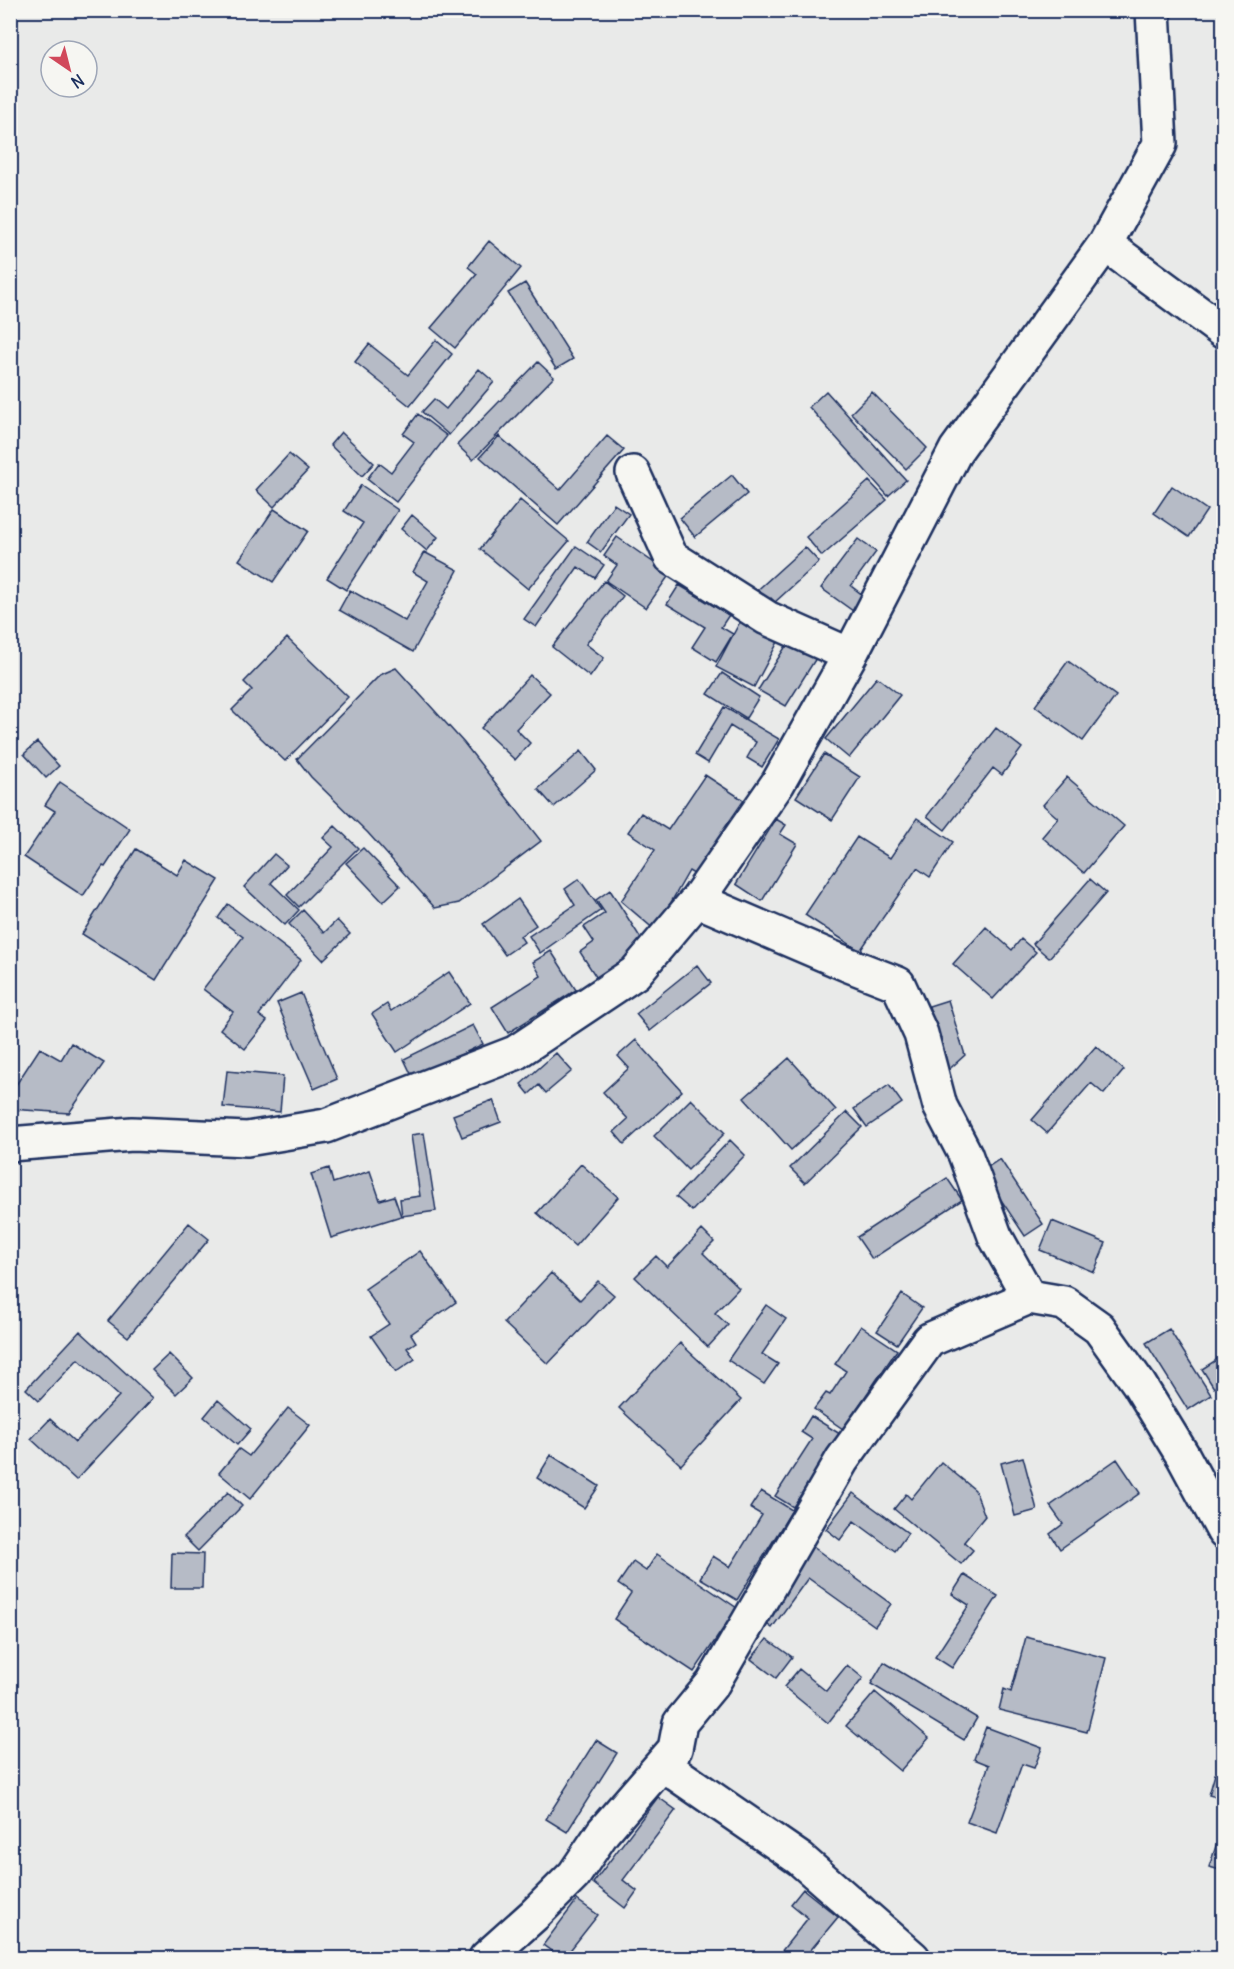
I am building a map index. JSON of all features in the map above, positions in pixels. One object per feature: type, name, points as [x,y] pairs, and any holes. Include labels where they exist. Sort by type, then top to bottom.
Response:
[{"type":"street","points":[[10,1144],[132,1134],[247,1139],[326,1126],[514,1053],[635,973],[697,900],[778,783],[850,655],[956,450],[1105,244],[1160,144],[1153,10]]},
{"type":"street","points":[[1105,244],[1224,332]]},
{"type":"street","points":[[633,473],[671,557],[767,618],[850,655]]},
{"type":"street","points":[[697,900],[898,984],[921,1034],[940,1106],[965,1154],[994,1236],[1029,1297]]},
{"type":"street","points":[[486,1959],[534,1916],[574,1875],[603,1832],[675,1749],[680,1723],[713,1683],[842,1460],[929,1340],[1029,1297],[1064,1303],[1099,1328],[1144,1393],[1183,1456],[1224,1532]]},
{"type":"street","points":[[662,1764],[800,1859],[913,1959]]},
{"type":"building","points":[[489,241],[521,268],[455,348],[431,328],[477,274],[468,267]]},
{"type":"building","points":[[525,283],[573,359],[556,369],[508,293]]},
{"type":"building","points":[[436,340],[452,354],[410,406],[355,362],[369,344],[408,375]]},
{"type":"building","points":[[538,362],[554,377],[473,460],[457,445]]},
{"type":"building","points":[[479,369],[494,382],[449,435],[422,412],[434,399],[446,409]]},
{"type":"building","points":[[826,391],[906,480],[888,496],[809,407]]},
{"type":"building","points":[[872,392],[927,448],[906,469],[851,413]]},
{"type":"building","points":[[418,414],[447,436],[396,502],[367,479],[379,463],[391,472],[414,442],[403,434]]},
{"type":"building","points":[[341,432],[374,463],[362,476],[330,445]]},
{"type":"building","points":[[499,436],[560,490],[607,436],[624,450],[558,525],[480,457]]},
{"type":"building","points":[[289,454],[308,470],[274,507],[256,490]]},
{"type":"building","points":[[732,475],[747,494],[695,537],[680,518]]},
{"type":"building","points":[[869,481],[887,500],[822,556],[806,537]]},
{"type":"building","points":[[361,485],[398,510],[346,590],[327,578],[363,523],[344,511]]},
{"type":"building","points":[[1172,486],[1207,510],[1189,537],[1154,513]]},
{"type":"building","points":[[520,500],[569,541],[528,589],[480,549]]},
{"type":"building","points":[[614,504],[629,514],[601,552],[587,542]]},
{"type":"building","points":[[274,509],[308,531],[273,582],[239,560]]},
{"type":"building","points":[[412,515],[438,537],[427,551],[401,529]]},
{"type":"building","points":[[617,537],[670,574],[646,608],[606,581],[617,565],[604,556]]},
{"type":"building","points":[[858,539],[876,552],[851,586],[864,596],[853,611],[821,588]]},
{"type":"building","points":[[576,546],[604,565],[595,578],[578,567],[536,627],[524,619]]},
{"type":"building","points":[[805,547],[819,562],[775,602],[771,598],[762,607],[752,595]]},
{"type":"building","points":[[424,552],[458,570],[413,652],[339,610],[350,590],[405,621],[428,581],[413,572]]},
{"type":"building","points":[[604,581],[623,596],[586,644],[604,658],[590,677],[552,647]]},
{"type":"building","points":[[679,585],[729,615],[721,627],[733,634],[716,662],[692,647],[705,627],[667,604]]},
{"type":"building","points":[[742,618],[780,638],[754,687],[716,667]]},
{"type":"building","points":[[287,638],[348,697],[285,761],[232,710],[252,690],[244,682]]},
{"type":"building","points":[[791,638],[818,655],[786,706],[758,690]]},
{"type":"building","points":[[1068,661],[1116,696],[1083,741],[1035,706]]},
{"type":"building","points":[[396,668],[464,743],[541,841],[459,903],[435,908],[368,833],[311,777],[297,759],[380,675]]},
{"type":"building","points":[[722,673],[759,697],[746,718],[708,694]]},
{"type":"building","points":[[530,675],[550,693],[516,729],[530,743],[515,760],[481,728]]},
{"type":"building","points":[[877,677],[900,695],[849,758],[826,739]]},
{"type":"building","points":[[724,707],[779,739],[762,767],[747,758],[756,742],[730,726],[708,763],[695,755]]},
{"type":"building","points":[[996,728],[1022,748],[1002,775],[993,768],[945,830],[927,816]]},
{"type":"building","points":[[37,742],[59,766],[46,778],[24,754]]},
{"type":"building","points":[[581,751],[596,770],[554,807],[538,789]]},
{"type":"building","points":[[824,754],[860,777],[832,820],[796,797]]},
{"type":"building","points":[[705,775],[748,803],[699,877],[689,871],[655,930],[621,901],[655,850],[628,832],[641,813],[668,830]]},
{"type":"building","points":[[1067,777],[1124,826],[1084,873],[1042,837],[1058,818],[1043,805]]},
{"type":"building","points":[[60,782],[130,829],[83,896],[24,857],[55,811],[45,805]]},
{"type":"building","points":[[917,818],[953,842],[930,877],[917,868],[860,951],[805,915],[857,837],[890,858]]},
{"type":"building","points":[[776,819],[786,825],[780,834],[797,844],[762,901],[736,884]]},
{"type":"building","points":[[335,826],[358,848],[299,907],[287,895],[333,847],[323,838]]},
{"type":"building","points":[[363,848],[400,886],[383,902],[346,863]]},
{"type":"building","points":[[136,849],[177,875],[186,860],[219,880],[156,980],[82,934]]},
{"type":"building","points":[[274,854],[287,865],[271,883],[299,910],[285,925],[244,887]]},
{"type":"building","points":[[579,879],[601,910],[540,953],[529,936],[575,905],[565,889]]},
{"type":"building","points":[[1090,879],[1106,893],[1049,958],[1033,944]]},
{"type":"building","points":[[610,890],[647,948],[598,980],[580,952],[594,942],[584,927],[605,913],[596,900]]},
{"type":"building","points":[[518,899],[536,925],[520,936],[524,942],[505,955],[483,924]]},
{"type":"building","points":[[228,904],[301,960],[259,1015],[267,1021],[245,1049],[220,1029],[233,1012],[203,989],[243,937],[218,918]]},
{"type":"building","points":[[303,910],[324,933],[337,920],[350,934],[323,960],[289,924]]},
{"type":"building","points":[[986,927],[1012,950],[1021,939],[1036,952],[993,999],[953,964]]},
{"type":"building","points":[[551,951],[576,990],[508,1033],[492,1007],[541,976],[533,962]]},
{"type":"building","points":[[697,965],[711,983],[650,1031],[636,1014]]},
{"type":"building","points":[[449,972],[470,1003],[397,1052],[372,1014],[387,1004],[391,1011]]},
{"type":"building","points":[[301,993],[337,1079],[314,1089],[277,1003]]},
{"type":"building","points":[[948,1000],[965,1055],[945,1073],[929,1006]]},
{"type":"building","points":[[473,1025],[483,1044],[413,1078],[404,1059]]},
{"type":"building","points":[[636,1040],[682,1091],[624,1144],[614,1132],[628,1119],[603,1092],[629,1068],[618,1056]]},
{"type":"building","points":[[71,1043],[104,1063],[69,1113],[10,1109],[10,1094],[40,1048],[61,1060]]},
{"type":"building","points":[[1096,1046],[1124,1070],[1104,1094],[1091,1083],[1047,1133],[1032,1120]]},
{"type":"building","points":[[556,1053],[572,1071],[546,1093],[539,1085],[529,1094],[521,1084]]},
{"type":"building","points":[[789,1058],[836,1110],[791,1150],[744,1098]]},
{"type":"building","points":[[227,1071],[283,1076],[280,1112],[223,1107]]},
{"type":"building","points":[[889,1085],[902,1103],[867,1127],[854,1109]]},
{"type":"building","points":[[691,1099],[725,1133],[688,1170],[654,1136]]},
{"type":"building","points":[[493,1100],[501,1122],[462,1137],[453,1115]]},
{"type":"building","points":[[847,1112],[862,1127],[805,1183],[790,1168]]},
{"type":"building","points":[[424,1133],[436,1211],[402,1216],[400,1199],[420,1196],[411,1135]]},
{"type":"building","points":[[730,1140],[745,1155],[692,1211],[676,1197]]},
{"type":"building","points":[[1000,1159],[1043,1224],[1025,1236],[982,1171]]},
{"type":"building","points":[[581,1164],[618,1197],[575,1246],[537,1213]]},
{"type":"building","points":[[329,1168],[333,1183],[370,1171],[380,1200],[394,1196],[401,1216],[331,1238],[311,1174]]},
{"type":"building","points":[[947,1178],[962,1200],[872,1259],[857,1237]]},
{"type":"building","points":[[1052,1221],[1106,1243],[1094,1272],[1040,1250]]},
{"type":"building","points":[[189,1223],[209,1239],[128,1337],[108,1321]]},
{"type":"building","points":[[702,1230],[714,1242],[703,1253],[739,1288],[715,1313],[728,1325],[708,1347],[635,1277],[656,1256],[667,1267]]},
{"type":"building","points":[[420,1251],[456,1302],[411,1334],[416,1342],[407,1348],[415,1359],[396,1372],[371,1336],[389,1324],[365,1289]]},
{"type":"building","points":[[551,1273],[580,1300],[598,1281],[614,1295],[548,1364],[504,1323]]},
{"type":"building","points":[[902,1294],[922,1308],[897,1344],[877,1331]]},
{"type":"building","points":[[766,1305],[786,1319],[762,1354],[778,1364],[764,1384],[728,1360]]},
{"type":"building","points":[[861,1326],[897,1350],[843,1429],[814,1409],[826,1393],[830,1395],[846,1371],[835,1364]]},
{"type":"building","points":[[1169,1329],[1211,1395],[1188,1410],[1146,1343]]},
{"type":"building","points":[[80,1331],[153,1398],[76,1480],[31,1439],[50,1419],[75,1442],[119,1396],[78,1359],[39,1401],[26,1389]]},
{"type":"building","points":[[680,1343],[741,1400],[681,1465],[619,1408]]},
{"type":"building","points":[[169,1354],[193,1378],[176,1394],[152,1370]]},
{"type":"building","points":[[1224,1355],[1224,1382],[1214,1388],[1202,1369]]},
{"type":"building","points":[[218,1400],[251,1429],[237,1445],[204,1417]]},
{"type":"building","points":[[288,1408],[310,1425],[250,1499],[219,1473],[239,1449],[249,1456]]},
{"type":"building","points":[[811,1416],[840,1434],[793,1507],[775,1496],[812,1439],[801,1432]]},
{"type":"building","points":[[551,1455],[599,1486],[584,1508],[537,1478]]},
{"type":"building","points":[[1023,1457],[1037,1510],[1015,1516],[1001,1463]]},
{"type":"building","points":[[1117,1459],[1140,1493],[1060,1549],[1050,1534],[1063,1524],[1050,1506]]},
{"type":"building","points":[[941,1462],[975,1490],[985,1516],[964,1542],[973,1550],[961,1564],[894,1509],[906,1494],[911,1499]]},
{"type":"building","points":[[761,1491],[792,1510],[737,1600],[700,1578],[713,1556],[730,1567],[762,1515],[750,1508]]},
{"type":"building","points":[[228,1492],[242,1506],[198,1551],[184,1537]]},
{"type":"building","points":[[853,1493],[908,1533],[895,1551],[854,1521],[840,1540],[826,1529]]},
{"type":"building","points":[[809,1544],[891,1604],[875,1626],[808,1578],[772,1628],[756,1616]]},
{"type":"building","points":[[172,1553],[203,1554],[202,1588],[171,1588]]},
{"type":"building","points":[[657,1554],[737,1608],[694,1672],[614,1619],[631,1593],[618,1584],[633,1562],[646,1571]]},
{"type":"building","points":[[964,1575],[998,1596],[952,1668],[935,1657],[969,1605],[952,1594]]},
{"type":"building","points":[[1026,1637],[1106,1658],[1087,1732],[999,1710],[1004,1689],[1011,1692]]},
{"type":"building","points":[[767,1639],[792,1657],[776,1678],[751,1659]]},
{"type":"building","points":[[884,1662],[977,1718],[964,1740],[871,1684]]},
{"type":"building","points":[[847,1665],[863,1678],[828,1723],[784,1687],[799,1669],[826,1691]]},
{"type":"building","points":[[875,1692],[929,1738],[900,1771],[846,1726]]},
{"type":"building","points":[[986,1727],[1042,1748],[1034,1768],[1022,1764],[997,1833],[967,1822],[989,1765],[974,1759]]},
{"type":"building","points":[[596,1740],[617,1753],[567,1832],[546,1819]]},
{"type":"building","points":[[1215,1774],[1224,1776],[1224,1799],[1209,1795]]},
{"type":"building","points":[[658,1797],[676,1810],[623,1880],[637,1891],[625,1908],[593,1883]]},
{"type":"building","points":[[1224,1822],[1224,1871],[1209,1867]]},
{"type":"building","points":[[803,1889],[838,1917],[804,1958],[776,1958],[808,1918],[791,1904]]},
{"type":"building","points":[[577,1900],[598,1915],[564,1958],[561,1958],[543,1945]]}]
